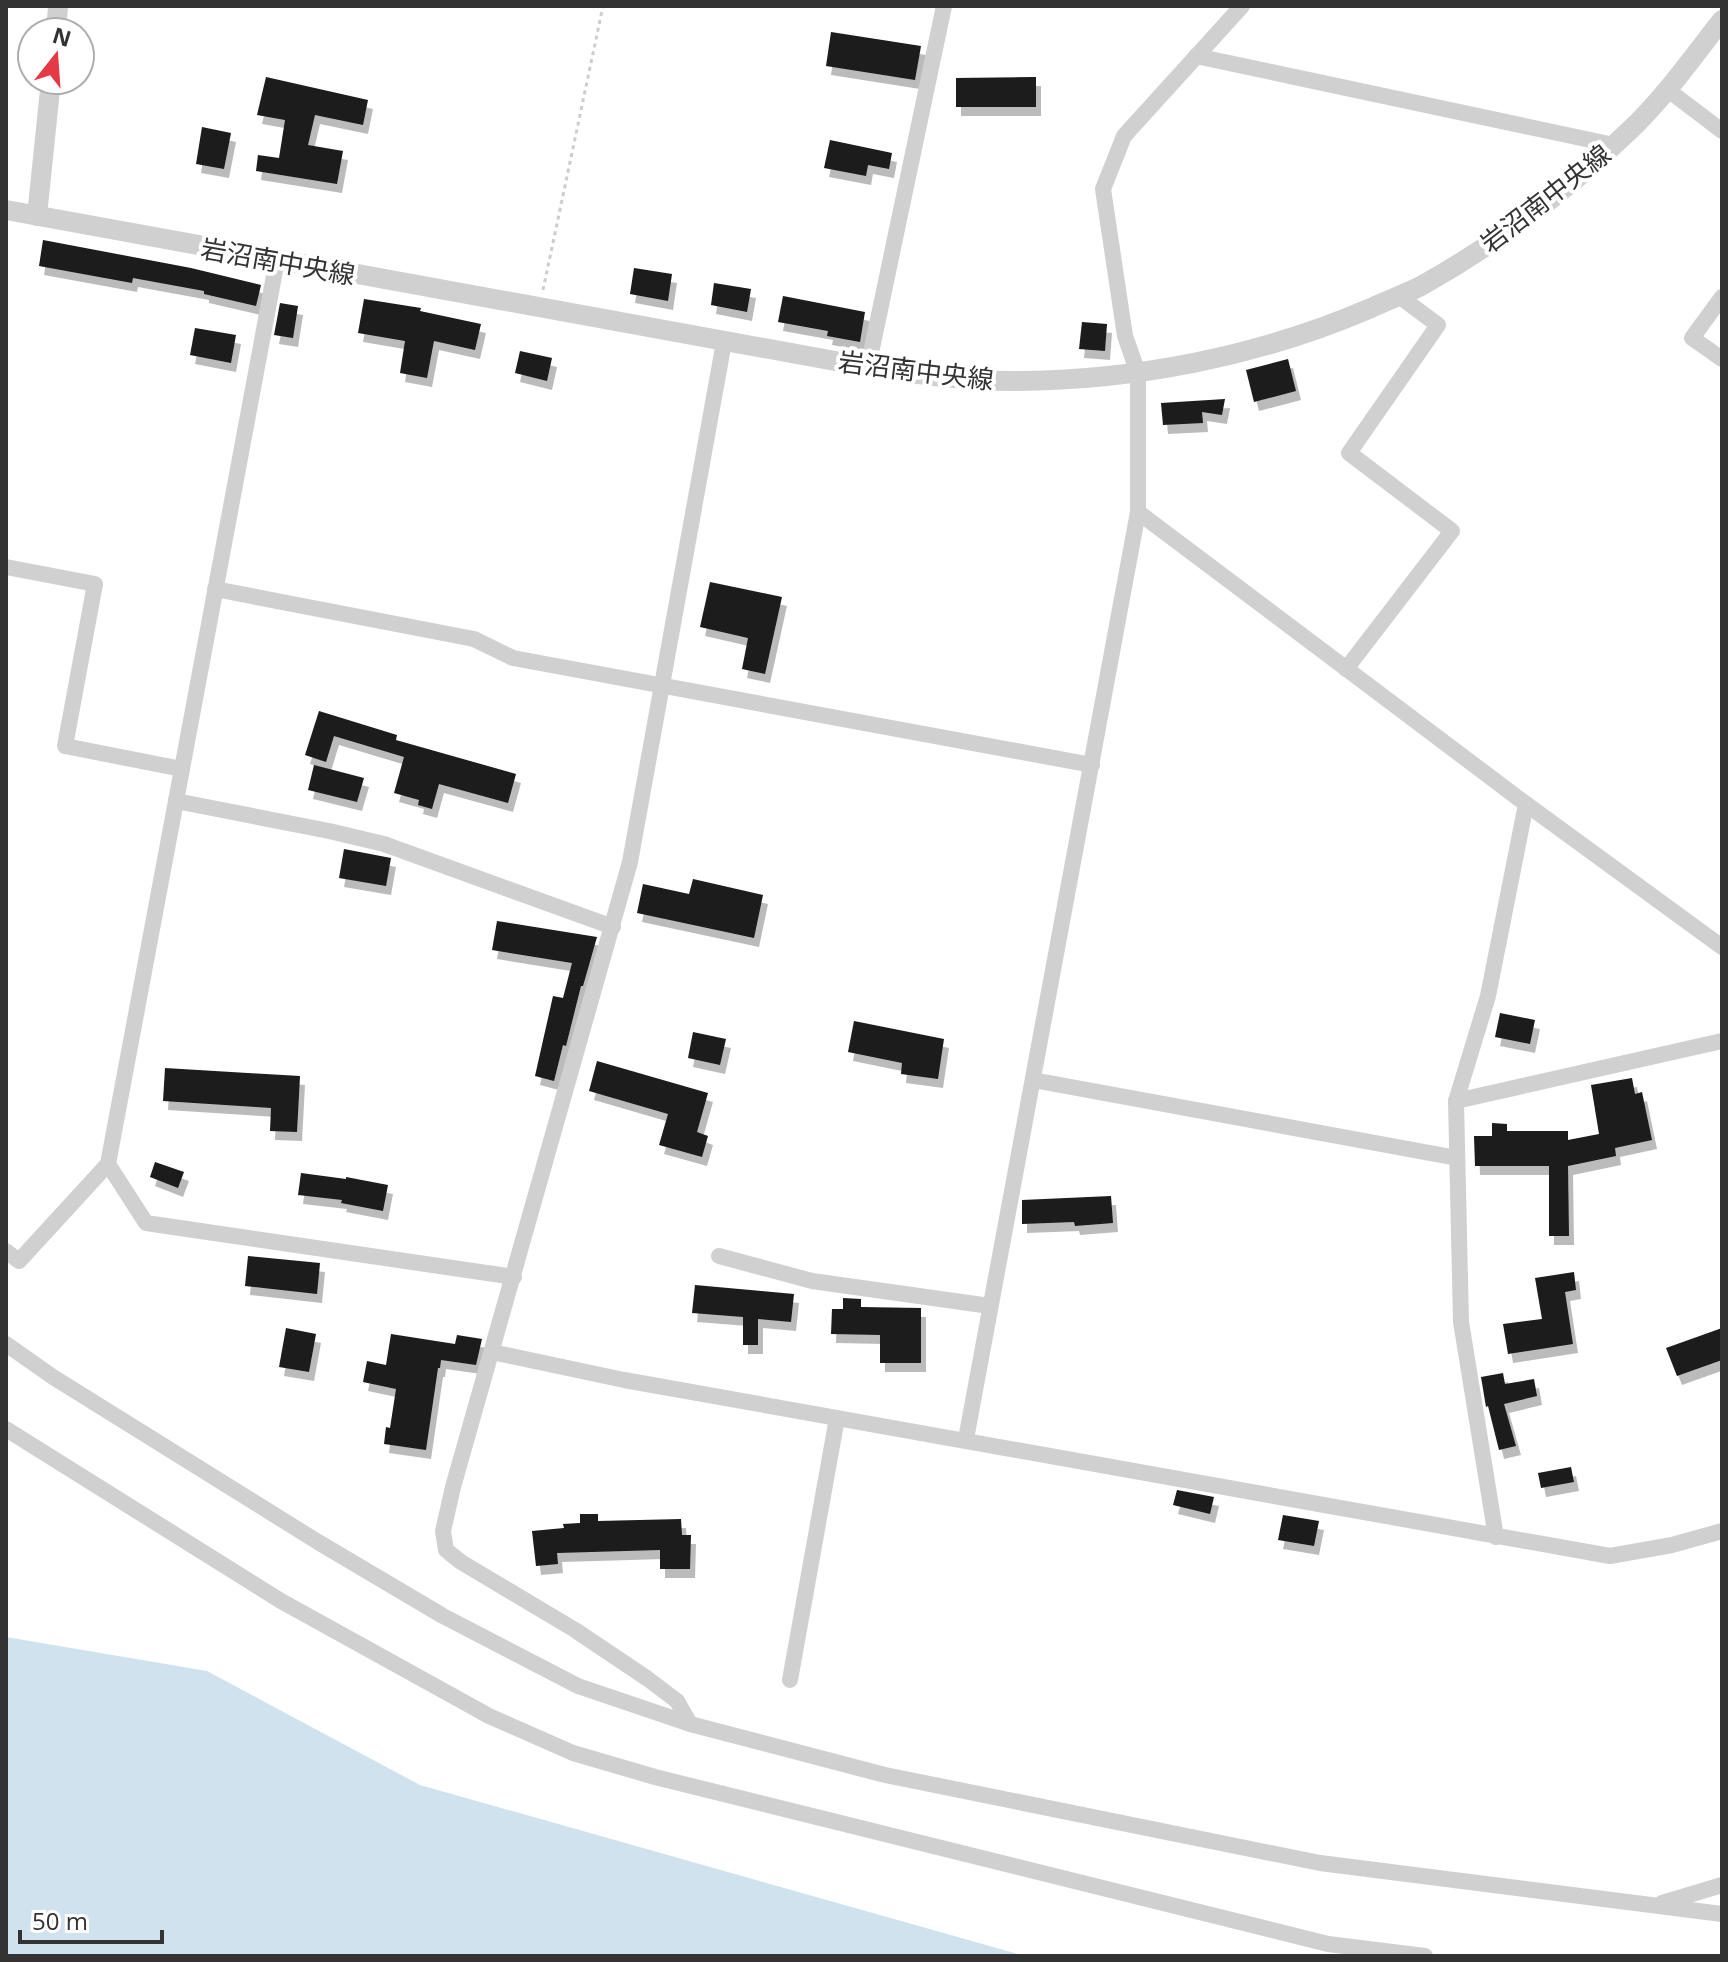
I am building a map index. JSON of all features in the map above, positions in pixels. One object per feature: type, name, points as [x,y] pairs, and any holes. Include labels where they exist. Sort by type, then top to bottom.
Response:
[{"type":"street","points":[[868,367],[944,6]]},
{"type":"street","points":[[966,1439],[1138,512],[1138,373],[1125,336],[1103,189],[1124,136],[1242,6]]},
{"type":"street","name":"岩沼南中央線","points":[[6,210],[539,309],[943,378],[1074,380],[1138,373],[1301,335],[1419,287],[1492,242],[1564,188],[1614,145],[1668,90],[1722,20]]},
{"type":"street","points":[[1196,56],[1614,145]]},
{"type":"street","points":[[1668,90],[1722,131]]},
{"type":"street","points":[[37,216],[49,96]]},
{"type":"street","points":[[6,1251],[19,1261],[108,1164],[277,260]]},
{"type":"street","points":[[1346,669],[1452,531],[1349,453],[1438,325],[1399,296]]},
{"type":"street","points":[[1722,297],[1692,338],[1722,359]]},
{"type":"street","points":[[690,1724],[677,1701],[648,1679],[575,1630],[461,1562],[446,1550],[443,1531],[630,862],[724,342]]},
{"type":"street","points":[[1138,512],[1526,804],[1722,947]]},
{"type":"street","points":[[6,567],[95,584],[65,746],[182,769]]},
{"type":"street","points":[[215,589],[474,639],[513,658],[1092,765]]},
{"type":"street","points":[[176,801],[384,844],[613,927]]},
{"type":"street","points":[[1496,1537],[1461,1322],[1456,1101],[1488,996],[1526,804]]},
{"type":"street","points":[[1456,1101],[1722,1041]]},
{"type":"street","points":[[1033,1080],[1457,1158]]},
{"type":"street","points":[[108,1164],[146,1223],[514,1277]]},
{"type":"street","points":[[719,1256],[812,1281],[990,1306]]},
{"type":"street","points":[[6,1344],[53,1377],[318,1542],[443,1616],[578,1686],[690,1724],[885,1775],[1320,1863],[1722,1914]]},
{"type":"street","points":[[492,1352],[624,1380],[1610,1556],[1672,1545],[1722,1531]]},
{"type":"street","points":[[790,1680],[837,1418]]},
{"type":"street","points":[[6,1429],[281,1601],[489,1716],[573,1753],[655,1777],[1328,1944],[1425,1956]]},
{"type":"street","points":[[1654,1905],[1722,1885]]},
{"type":"path","points":[[539,309],[603,6]]},
{"type":"water","points":[[6,1637],[207,1671],[420,1785],[1025,1956],[6,1956]]},
{"type":"building","points":[[831,32],[921,46],[915,80],[826,66]]},
{"type":"building","points":[[266,77],[368,100],[363,125],[315,115],[308,145],[343,151],[337,184],[256,171],[258,155],[279,158],[285,120],[257,115]]},
{"type":"building","points":[[1036,77],[1036,107],[956,107],[956,78]]},
{"type":"building","points":[[202,127],[231,133],[224,169],[196,164]]},
{"type":"building","points":[[830,140],[892,153],[889,169],[868,165],[866,176],[824,168]]},
{"type":"building","points":[[43,240],[191,268],[261,285],[256,306],[204,294],[204,291],[133,278],[132,283],[39,266]]},
{"type":"building","points":[[634,268],[672,274],[668,301],[630,294]]},
{"type":"building","points":[[714,283],[751,289],[747,312],[711,305]]},
{"type":"building","points":[[783,296],[865,312],[860,342],[827,336],[828,331],[778,322]]},
{"type":"building","points":[[364,299],[421,308],[420,311],[481,324],[475,350],[434,341],[427,378],[400,373],[405,341],[358,333]]},
{"type":"building","points":[[280,303],[298,306],[293,338],[274,335]]},
{"type":"building","points":[[1082,322],[1107,324],[1105,351],[1079,349]]},
{"type":"building","points":[[195,328],[236,335],[231,363],[190,355]]},
{"type":"building","points":[[520,351],[552,358],[547,381],[515,373]]},
{"type":"building","points":[[1288,359],[1296,391],[1254,402],[1246,370]]},
{"type":"building","points":[[1225,399],[1222,415],[1202,412],[1203,423],[1163,425],[1161,403]]},
{"type":"building","points":[[710,582],[782,597],[765,674],[742,669],[748,638],[700,627]]},
{"type":"building","points":[[319,711],[397,735],[396,740],[516,774],[508,803],[439,784],[432,809],[418,805],[419,800],[394,793],[404,757],[334,736],[326,762],[305,755]]},
{"type":"building","points":[[314,765],[364,778],[357,802],[308,790]]},
{"type":"building","points":[[344,849],[391,858],[386,886],[339,878]]},
{"type":"building","points":[[693,879],[763,895],[754,938],[637,913],[643,884],[689,894]]},
{"type":"building","points":[[497,921],[597,937],[554,1081],[535,1076],[553,996],[563,998],[572,963],[492,950]]},
{"type":"building","points":[[1500,1013],[1535,1020],[1530,1044],[1495,1037]]},
{"type":"building","points":[[854,1021],[944,1039],[938,1079],[901,1074],[902,1063],[848,1052]]},
{"type":"building","points":[[693,1032],[726,1039],[720,1065],[688,1058]]},
{"type":"building","points":[[597,1061],[708,1093],[697,1132],[708,1136],[702,1157],[659,1145],[668,1114],[589,1091]]},
{"type":"building","points":[[165,1068],[300,1076],[297,1132],[270,1131],[271,1108],[163,1101]]},
{"type":"building","points":[[1632,1078],[1635,1094],[1642,1092],[1652,1140],[1615,1148],[1616,1156],[1568,1166],[1569,1236],[1549,1236],[1549,1166],[1475,1166],[1474,1136],[1492,1136],[1492,1123],[1507,1124],[1507,1131],[1568,1131],[1568,1140],[1599,1134],[1591,1085]]},
{"type":"building","points":[[155,1162],[184,1172],[178,1188],[150,1177]]},
{"type":"building","points":[[301,1173],[388,1185],[383,1211],[341,1203],[342,1200],[298,1195]]},
{"type":"building","points":[[1111,1196],[1113,1223],[1075,1226],[1074,1222],[1022,1224],[1022,1200]]},
{"type":"building","points":[[248,1256],[320,1263],[317,1294],[245,1286]]},
{"type":"building","points":[[1574,1272],[1576,1290],[1565,1292],[1573,1344],[1508,1354],[1503,1324],[1542,1319],[1535,1278]]},
{"type":"building","points":[[695,1285],[794,1294],[791,1322],[758,1319],[758,1345],[743,1345],[743,1317],[692,1313]]},
{"type":"building","points":[[843,1298],[861,1299],[861,1307],[921,1308],[921,1363],[880,1363],[880,1335],[831,1334],[832,1309],[843,1309]]},
{"type":"building","points":[[286,1328],[316,1334],[309,1372],[279,1367]]},
{"type":"building","points":[[1722,1328],[1722,1360],[1677,1376],[1666,1348]]},
{"type":"building","points":[[391,1334],[455,1344],[457,1335],[482,1339],[476,1365],[441,1360],[426,1450],[384,1444],[386,1427],[390,1428],[396,1389],[363,1382],[367,1361],[386,1365]]},
{"type":"building","points":[[1503,1373],[1505,1384],[1534,1379],[1537,1396],[1504,1404],[1516,1446],[1499,1450],[1481,1377]]},
{"type":"building","points":[[1571,1467],[1574,1482],[1541,1488],[1538,1473]]},
{"type":"building","points":[[1177,1490],[1214,1497],[1210,1514],[1173,1505]]},
{"type":"building","points":[[580,1514],[598,1514],[598,1521],[681,1519],[682,1535],[691,1535],[690,1569],[660,1569],[660,1550],[557,1553],[558,1564],[536,1566],[532,1531],[580,1523]]},
{"type":"building","points":[[1283,1515],[1319,1521],[1314,1546],[1278,1540]]}]
